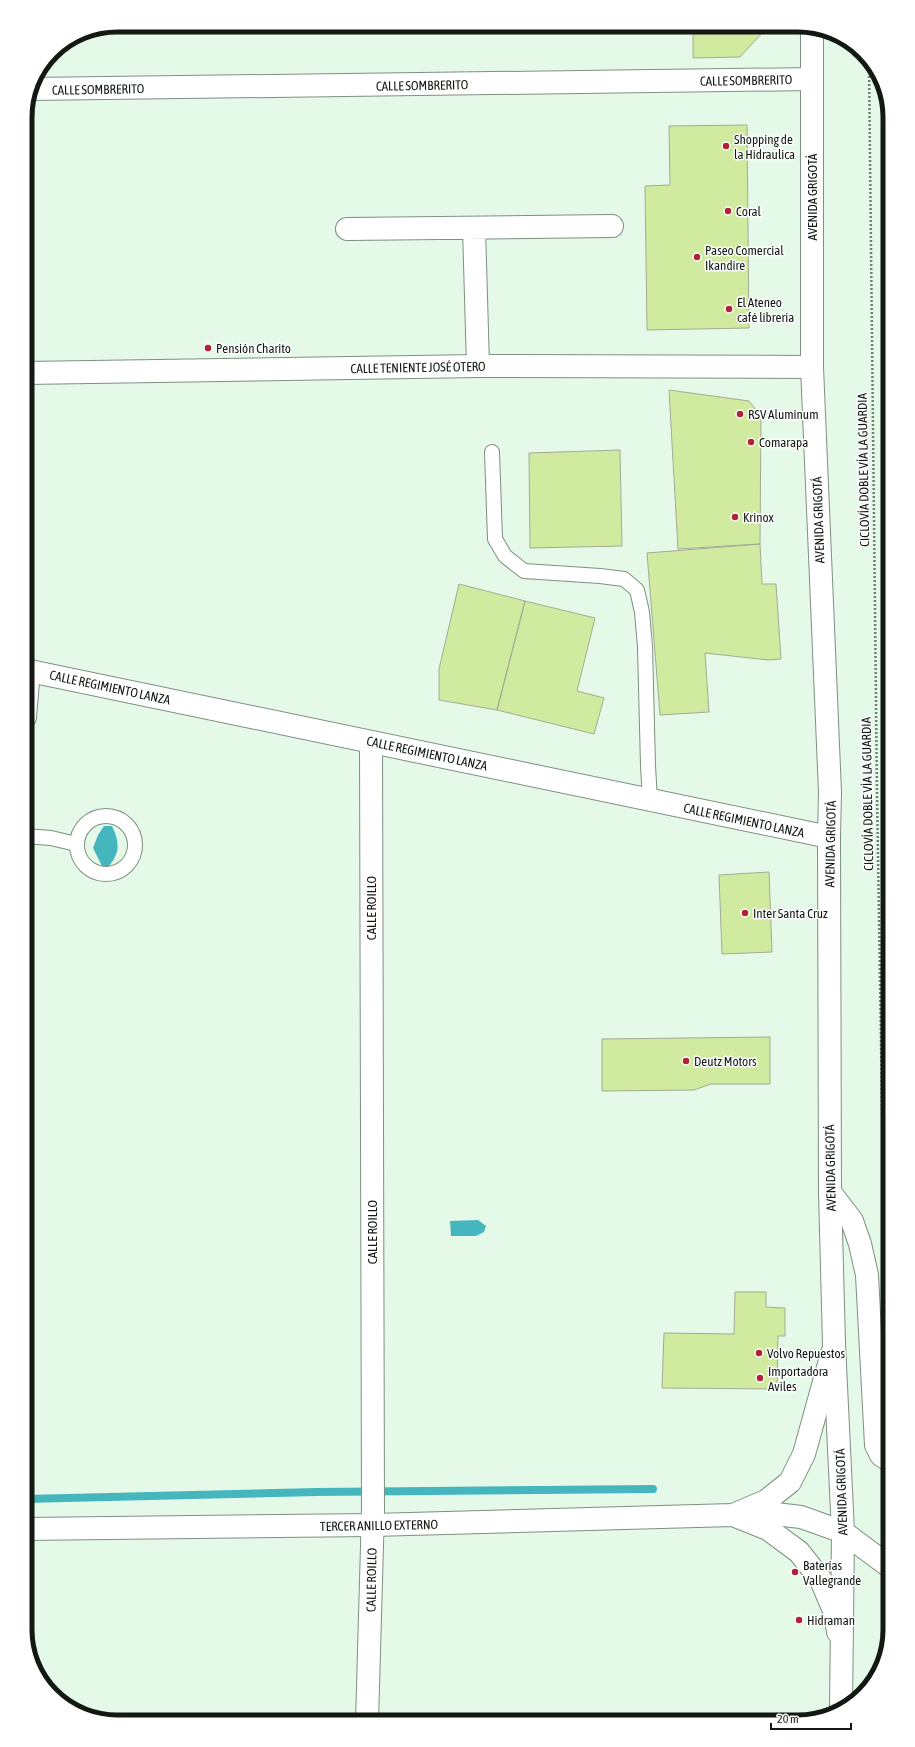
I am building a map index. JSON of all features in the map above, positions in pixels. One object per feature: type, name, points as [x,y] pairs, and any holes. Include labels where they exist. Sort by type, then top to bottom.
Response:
[{"type":"street","name":"AVENIDA GRIGOTÁ","points":[[812,34],[812,367],[830,792],[830,1192],[834,1344],[843,1532],[841,1703]]},
{"type":"street","name":"CALLE SOMBRERITO","points":[[37,90],[812,79]]},
{"type":"street","points":[[347,229],[612,226]]},
{"type":"street","points":[[474,228],[478,366]]},
{"type":"street","name":"CALLE TENIENTE JOSÉ OTERO","points":[[32,373],[478,366],[812,367]]},
{"type":"street","name":"CALLE REGIMIENTO LANZA","points":[[32,671],[829,837]]},
{"type":"street","name":"CALLE ROILLO","points":[[367,1715],[373,1518],[371,742]]},
{"type":"street","points":[[830,1192],[852,1221],[860,1244],[867,1275],[876,1445],[883,1456]]},
{"type":"street","name":"TERCER ANILLO EXTERNO","points":[[733,1515],[766,1501],[790,1482],[804,1454],[834,1344]]},
{"type":"street","points":[[733,1515],[767,1513],[801,1517],[843,1532],[883,1562]]},
{"type":"street","name":"TERCER ANILLO EXTERNO","points":[[32,1529],[373,1518],[733,1515],[768,1529],[799,1552],[821,1580],[835,1613],[841,1649]]},
{"type":"lane","points":[[492,452],[495,539],[505,556],[524,571],[624,579],[637,590],[642,612],[645,647],[650,800]]},
{"type":"lane","points":[[105,815],[115,816],[131,829],[135,839],[135,849],[132,859],[125,867],[116,872],[106,874],[96,873],[87,868],[80,860],[76,851],[76,844],[80,831],[86,822],[95,817],[105,815]]},
{"type":"lane","points":[[32,837],[51,838],[76,844]]},
{"type":"path","name":"CICLOVÍA DOBLE VÍA LA GUARDIA","points":[[869,71],[883,1174]]},
{"type":"water","points":[[104,826],[112,826],[118,846],[116,856],[109,866],[102,866],[93,848],[98,835]]},
{"type":"water","points":[[478,1220],[486,1226],[484,1232],[476,1236],[451,1236],[450,1221]]},
{"type":"building","points":[[693,32],[762,32],[740,57],[693,58]]},
{"type":"building","name":"Paseo Comercial Ikandire","points":[[747,125],[749,328],[647,330],[645,186],[670,185],[669,126]]},
{"type":"building","points":[[669,390],[749,401],[761,416],[760,544],[678,549]]},
{"type":"building","points":[[620,450],[622,546],[530,548],[529,453]]},
{"type":"building","points":[[760,544],[762,584],[776,584],[781,659],[768,660],[705,653],[709,712],[660,715],[647,553]]},
{"type":"building","points":[[459,584],[525,601],[497,710],[439,700],[439,669]]},
{"type":"building","points":[[525,601],[595,618],[577,691],[604,698],[594,734],[497,710]]},
{"type":"building","name":"Inter Santa Cruz","points":[[769,872],[772,952],[722,954],[719,875]]},
{"type":"building","name":"Deutz Motors","points":[[770,1037],[770,1084],[711,1084],[694,1090],[602,1091],[602,1039]]},
{"type":"building","points":[[735,1292],[766,1292],[766,1307],[785,1308],[785,1336],[778,1336],[777,1389],[662,1388],[664,1333],[734,1334]]},
{"type":"waterway","points":[[32,1499],[316,1492],[653,1489]]},
{"type":"place","name":"Shopping de la Hidraulica","points":[[726,146]]},
{"type":"place","name":"Coral","points":[[728,211]]},
{"type":"place","name":"Paseo Comercial Ikandire","points":[[697,257]]},
{"type":"place","name":"El Ateneo café librería","points":[[729,309]]},
{"type":"place","name":"Pensión Charito","points":[[208,348]]},
{"type":"place","name":"RSV Aluminum","points":[[740,414]]},
{"type":"place","name":"Comarapa","points":[[751,442]]},
{"type":"place","name":"Krinox","points":[[735,517]]},
{"type":"place","name":"Inter Santa Cruz","points":[[745,913]]},
{"type":"place","name":"Deutz Motors","points":[[686,1061]]},
{"type":"place","name":"Volvo Repuestos","points":[[759,1353]]},
{"type":"place","name":"Importadora Aviles","points":[[760,1378]]},
{"type":"place","name":"Baterías Vallegrande","points":[[795,1572]]},
{"type":"place","name":"Hidraman","points":[[799,1620]]}]
